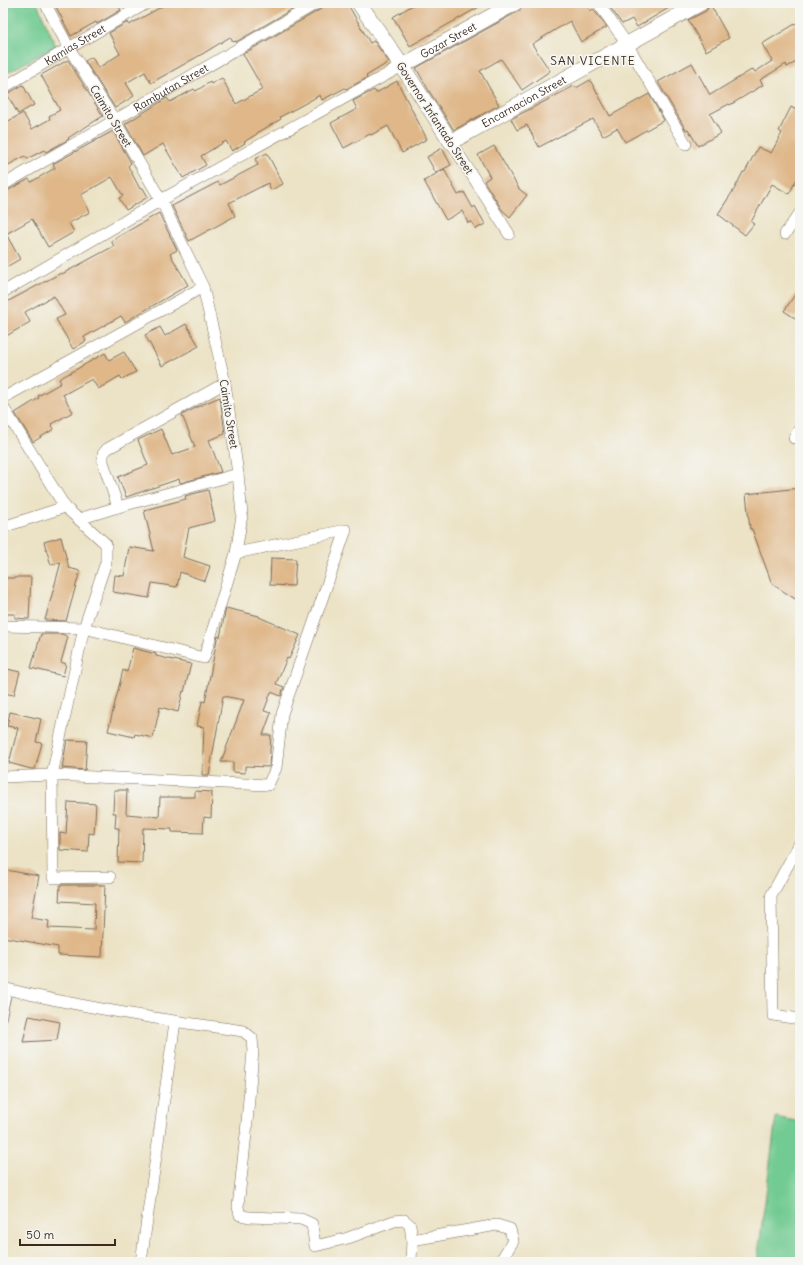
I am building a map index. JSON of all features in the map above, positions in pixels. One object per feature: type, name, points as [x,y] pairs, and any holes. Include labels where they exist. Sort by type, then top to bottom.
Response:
[{"type":"street","name":"Caimito Street","points":[[3,626],[84,628],[204,658],[236,552],[242,515],[238,474],[225,383],[203,287],[161,200],[115,121],[69,48],[45,3]]},
{"type":"street","name":"Kamias Street","points":[[3,88],[147,3]]},
{"type":"street","name":"Rambutan Street","points":[[3,185],[317,3]]},
{"type":"street","name":"Governor Infantado Street","points":[[359,3],[402,66],[509,234]]},
{"type":"street","name":"Gozar Street","points":[[402,66],[515,3]]},
{"type":"street","points":[[598,3],[627,44],[686,144]]},
{"type":"street","name":"Encarnacion Street","points":[[451,142],[701,3]]},
{"type":"street","points":[[3,292],[161,200],[402,66]]},
{"type":"street","points":[[785,234],[800,213]]},
{"type":"street","points":[[3,398],[203,287]]},
{"type":"street","points":[[118,507],[103,462],[103,454],[108,449],[225,383]]},
{"type":"street","points":[[3,407],[65,507],[106,544],[106,562],[84,628],[52,775],[53,878],[110,877]]},
{"type":"street","points":[[794,438],[800,428]]},
{"type":"street","points":[[79,519],[238,474]]},
{"type":"street","points":[[3,527],[65,507]]},
{"type":"street","points":[[3,777],[52,775],[268,785],[276,768],[282,714],[346,530],[236,552]]},
{"type":"street","points":[[800,843],[770,896],[773,1015],[800,1020]]},
{"type":"street","points":[[6,989],[48,999],[175,1022],[243,1031],[252,1038],[253,1051],[238,1207],[240,1215],[249,1217],[301,1218],[312,1224],[315,1246],[348,1238],[394,1221],[404,1220],[410,1225],[412,1240],[411,1262]]},
{"type":"street","points":[[141,1262],[175,1022]]},
{"type":"street","points":[[412,1240],[497,1225],[510,1229],[513,1241],[500,1262]]},
{"type":"lane","points":[[3,1018],[6,989]]},
{"type":"green space","points":[[3,3],[37,3],[56,46],[3,75]]},
{"type":"green space","points":[[776,1117],[800,1122],[800,1262],[757,1262]]},
{"type":"building","points":[[54,3],[117,3],[121,10],[97,24],[96,22],[71,36]]},
{"type":"building","points":[[168,3],[303,3],[236,42],[233,42],[230,37],[151,83],[145,72],[126,83],[134,96],[115,108],[85,61],[92,57],[98,68],[120,54],[109,33],[128,22],[129,25]]},
{"type":"building","points":[[324,3],[347,3],[370,43],[374,41],[389,62],[366,76],[367,78],[346,89],[345,88],[322,100],[320,95],[280,117],[281,119],[257,133],[232,151],[226,141],[201,156],[206,165],[183,178],[163,144],[143,156],[125,124],[167,98],[170,102],[194,89],[196,91],[210,82],[211,84],[222,78],[236,104],[263,89],[243,54],[321,9]]},
{"type":"building","points":[[416,3],[486,3],[410,46],[393,17]]},
{"type":"building","points":[[530,3],[586,3],[590,11],[593,9],[607,27],[581,42],[570,21],[532,44],[550,71],[522,90],[501,59],[480,71],[499,105],[454,130],[416,68],[519,11]]},
{"type":"building","points":[[607,3],[677,3],[637,27],[632,19],[622,24]]},
{"type":"building","points":[[710,4],[729,38],[706,51],[688,20],[706,11]]},
{"type":"building","points":[[800,21],[800,60],[787,67],[786,64],[760,80],[763,85],[730,105],[729,104],[710,114],[721,133],[698,146],[688,129],[686,130],[658,82],[692,63],[710,95],[753,69],[755,72],[772,61],[762,44]]},
{"type":"building","points":[[68,60],[103,116],[68,138],[69,139],[46,152],[44,150],[27,159],[25,156],[3,168],[3,124],[23,113],[32,129],[50,119],[49,116],[60,110],[41,75]]},
{"type":"building","points":[[590,80],[610,116],[649,94],[664,120],[625,142],[617,128],[603,136],[593,119],[539,147],[527,125],[517,130],[511,119],[574,86],[576,88]]},
{"type":"building","points":[[397,81],[427,139],[402,153],[388,126],[344,148],[331,123],[357,109],[353,101],[374,90],[376,93]]},
{"type":"building","points":[[23,85],[34,105],[18,114],[7,94]]},
{"type":"building","points":[[791,107],[800,112],[800,173],[789,194],[772,184],[751,222],[754,224],[745,235],[718,214],[735,188],[743,172],[745,172],[758,147],[771,153],[782,133],[779,131]]},
{"type":"building","points":[[113,131],[131,163],[128,166],[140,189],[143,188],[148,197],[126,210],[119,198],[123,196],[112,177],[81,195],[90,212],[69,223],[74,232],[48,247],[32,219],[6,234],[20,259],[3,269],[3,193],[29,179],[31,182],[55,168],[53,164]]},
{"type":"building","points":[[494,146],[519,189],[527,195],[510,217],[502,210],[484,181],[490,177],[478,155]]},
{"type":"building","points":[[442,148],[451,165],[436,173],[427,157]]},
{"type":"building","points":[[267,153],[283,184],[271,190],[268,183],[229,203],[235,216],[189,241],[172,206],[218,182],[220,185],[258,165],[255,159]]},
{"type":"building","points":[[444,169],[458,195],[464,192],[473,208],[475,206],[485,224],[476,229],[472,222],[468,223],[462,211],[446,220],[424,181]]},
{"type":"building","points":[[159,213],[177,250],[170,254],[188,285],[125,322],[121,316],[84,337],[86,341],[73,349],[56,319],[65,315],[54,296],[25,312],[30,322],[3,338],[3,304],[114,246],[111,241]]},
{"type":"building","points":[[800,287],[800,311],[795,318],[784,311]]},
{"type":"building","points":[[186,324],[199,346],[162,366],[145,335],[160,327],[165,336]]},
{"type":"building","points":[[124,352],[136,372],[122,379],[120,376],[98,389],[92,379],[63,395],[73,412],[51,424],[54,429],[33,442],[15,413],[39,398],[38,396],[61,383],[59,379],[105,353],[109,360]]},
{"type":"building","points":[[220,397],[225,434],[209,440],[221,472],[180,483],[179,479],[126,497],[118,477],[148,465],[138,440],[161,429],[172,455],[195,447],[182,415]]},
{"type":"building","points":[[800,488],[800,602],[772,584],[752,529],[750,529],[746,494]]},
{"type":"building","points":[[208,490],[215,521],[189,528],[183,557],[210,566],[205,581],[180,572],[177,587],[152,583],[149,598],[113,592],[115,575],[124,576],[129,547],[154,551],[144,510],[186,499],[185,496]]},
{"type":"building","points":[[61,537],[69,568],[80,571],[66,621],[45,620],[61,562],[51,565],[44,542]]},
{"type":"building","points":[[271,558],[296,559],[294,586],[270,585]]},
{"type":"building","points":[[31,577],[29,619],[15,618],[15,614],[3,614],[3,578]]},
{"type":"building","points":[[226,608],[259,616],[300,635],[289,659],[287,658],[276,684],[284,687],[281,696],[271,692],[264,711],[271,713],[263,735],[271,735],[269,767],[245,766],[245,773],[233,772],[233,762],[221,762],[244,700],[223,696],[209,775],[202,775],[204,727],[197,726],[202,701],[205,702],[217,639],[218,636],[220,637]]},
{"type":"building","points":[[41,634],[62,634],[68,637],[61,662],[66,664],[63,676],[31,668]]},
{"type":"building","points":[[133,648],[156,654],[156,656],[191,664],[178,712],[160,707],[153,738],[135,734],[134,737],[108,731],[123,670],[127,672]]},
{"type":"building","points":[[3,668],[20,672],[14,695],[3,693]]},
{"type":"building","points":[[10,712],[41,719],[36,742],[42,743],[35,769],[9,763],[18,728],[7,726]]},
{"type":"building","points":[[67,740],[87,741],[85,770],[62,768]]},
{"type":"building","points":[[114,790],[127,790],[126,814],[159,817],[160,797],[195,797],[195,791],[212,792],[211,818],[204,817],[203,833],[172,832],[172,829],[143,828],[142,863],[118,862],[119,828],[115,828],[116,813],[113,813]]},
{"type":"building","points":[[68,802],[96,804],[94,834],[89,833],[88,852],[60,850],[60,833],[66,834]]},
{"type":"building","points":[[6,870],[39,876],[31,918],[49,921],[48,928],[94,930],[95,903],[59,901],[60,885],[105,885],[102,957],[58,955],[58,947],[3,937],[3,885]]},
{"type":"building","points":[[29,1016],[60,1022],[57,1040],[23,1042]]},
{"type":"district","name":"SAN VICENTE","points":[[593,61]]}]
